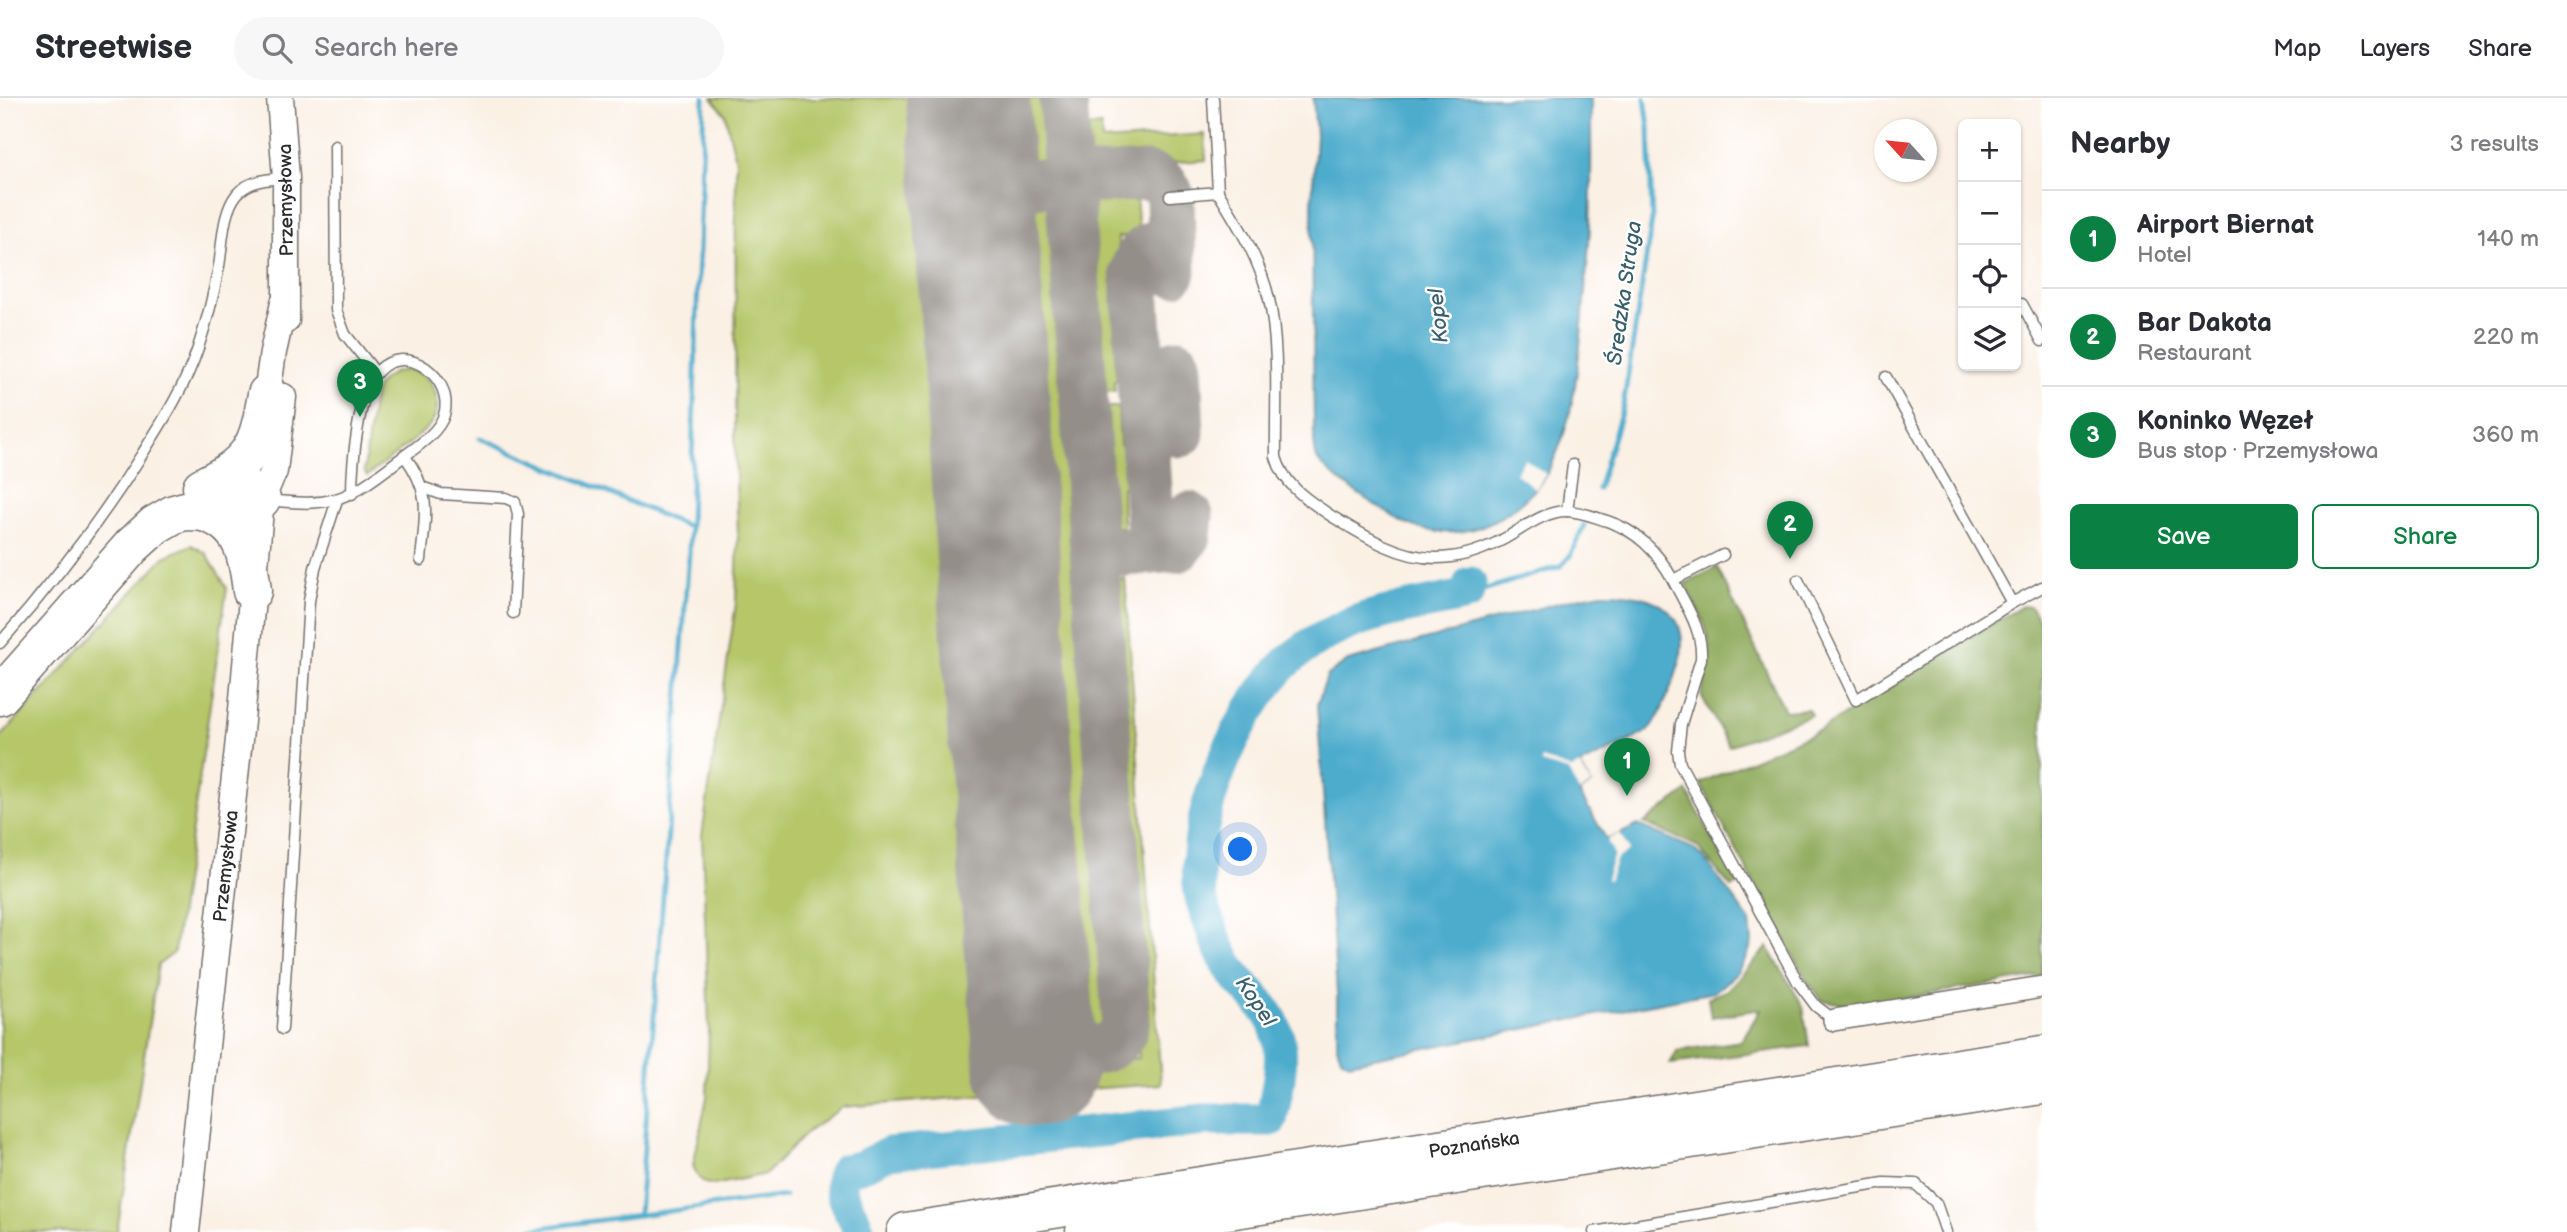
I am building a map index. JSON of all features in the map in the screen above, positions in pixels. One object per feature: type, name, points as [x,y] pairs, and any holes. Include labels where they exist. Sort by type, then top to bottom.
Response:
[{"type":"highway","points":[[0,696],[132,546],[155,524],[207,498],[237,467],[251,449],[261,427],[267,394]]},
{"type":"highway","points":[[207,498],[243,512],[261,499]]},
{"type":"highway","points":[[207,498],[239,536],[247,553],[252,591]]},
{"type":"highway","name":"Poznańska","points":[[911,1231],[2042,1055]]},
{"type":"highway","name":"Poznańska","points":[[1085,1232],[2042,1085]]},
{"type":"street","name":"Przemysłowa","points":[[261,499],[271,482],[276,463],[288,337],[284,303],[286,178],[280,98]]},
{"type":"street","name":"Przemysłowa","points":[[188,1219],[241,721],[261,499],[257,462],[284,303]]},
{"type":"street","points":[[1834,1020],[2042,987]]},
{"type":"lane","points":[[1213,98],[1218,192],[1254,255],[1269,299],[1274,341],[1276,457],[1286,480],[1296,491],[1336,519],[1380,543],[1404,552],[1435,558],[1464,555],[1482,549],[1546,516],[1567,511],[1612,523],[1637,536],[1657,553],[1694,620],[1702,647],[1680,731],[1680,764],[1798,982],[1816,1006],[1834,1020]]},
{"type":"lane","points":[[335,146],[336,310],[345,334],[376,373]]},
{"type":"lane","points":[[0,642],[94,527],[177,397],[205,327],[227,218],[233,201],[244,188],[253,183],[286,178]]},
{"type":"lane","points":[[1170,196],[1218,192]]},
{"type":"lane","points":[[2022,304],[2042,341]]},
{"type":"lane","points":[[261,499],[310,504],[337,500],[352,494],[404,455],[434,430],[443,418],[445,404],[442,388],[439,380],[428,368],[412,362],[388,364],[376,373],[364,399],[352,494]]},
{"type":"lane","points":[[1886,377],[2012,603]]},
{"type":"lane","points":[[404,455],[424,488],[421,560]]},
{"type":"lane","points":[[1567,511],[1573,465]]},
{"type":"lane","points":[[424,488],[440,494],[506,498],[515,502],[518,514],[513,613]]},
{"type":"lane","points":[[282,1029],[309,601],[315,568],[337,500]]},
{"type":"lane","points":[[1673,580],[1723,555]]},
{"type":"lane","points":[[1798,580],[1856,700],[2012,603],[2041,592]]},
{"type":"lane","points":[[1594,1232],[1884,1183],[1916,1184],[1936,1203],[1946,1232]]},
{"type":"green space","points":[[712,98],[941,98],[1006,1094],[843,1107],[807,1132],[766,1174],[714,1185],[705,1183],[698,1177],[693,1166],[707,1097],[709,1029],[702,836],[736,603],[738,536],[735,448],[736,161],[725,114]]},
{"type":"green space","points":[[993,98],[1052,98],[1056,162],[1048,172],[1010,174],[997,164]]},
{"type":"green space","points":[[1101,126],[1102,141],[1205,134],[1206,160],[1103,168],[1102,161],[1098,168],[1087,169],[1079,161],[1077,137],[1085,127]]},
{"type":"green space","points":[[1128,187],[1136,196],[1139,234],[1118,237],[1127,352],[1115,354],[1115,391],[1103,392],[1093,385],[1081,200],[1088,191]]},
{"type":"green space","points":[[1050,194],[1058,201],[1114,1017],[1107,1030],[1097,1037],[1071,1041],[1056,1029],[1001,210],[1012,196]]},
{"type":"green space","points":[[409,370],[430,382],[437,402],[434,418],[420,435],[367,476],[364,471],[374,393],[388,376]]},
{"type":"green space","points":[[1103,407],[1118,407],[1120,445],[1132,445],[1138,531],[1130,529],[1127,486],[1122,487],[1123,528],[1102,525],[1095,415]]},
{"type":"green space","points":[[191,545],[206,553],[227,588],[174,953],[158,965],[117,1232],[0,1232],[0,738],[164,557]]},
{"type":"green space","points":[[1717,567],[1785,711],[1808,709],[1811,715],[1729,746],[1701,695],[1709,662],[1708,637],[1685,584]]},
{"type":"green space","points":[[1125,578],[1161,1084],[1059,1091],[1073,1063],[1139,1058],[1106,585]]},
{"type":"green space","points":[[2022,606],[2031,607],[2042,627],[2042,976],[1852,1006],[1822,1000],[1806,979],[1700,783],[1820,730]]},
{"type":"green space","points":[[1687,791],[1738,885],[1731,887],[1697,846],[1644,823]]},
{"type":"green space","points":[[1768,947],[1803,1006],[1809,1046],[1670,1064],[1677,1051],[1741,1041],[1761,1009],[1711,1017],[1708,998],[1728,990]]},
{"type":"water","points":[[1313,98],[1591,98],[1589,247],[1579,356],[1569,416],[1556,455],[1535,490],[1519,505],[1482,526],[1450,533],[1417,528],[1396,518],[1340,481],[1321,465],[1316,456],[1312,202],[1316,135]]},
{"type":"water","points":[[1601,593],[1645,598],[1661,605],[1673,615],[1680,628],[1682,645],[1679,665],[1654,724],[1639,736],[1580,765],[1591,785],[1579,792],[1607,840],[1638,825],[1692,848],[1703,857],[1750,921],[1752,942],[1747,957],[1736,974],[1714,992],[1349,1063],[1341,1058],[1337,1046],[1337,994],[1317,705],[1327,676],[1348,661]]},
{"type":"pier","points":[[1525,459],[1546,474],[1536,489],[1515,473]]},
{"type":"pier","points":[[1542,759],[1572,769],[1580,765],[1591,785],[1579,792],[1568,771],[1541,763]]},
{"type":"pier","points":[[1620,833],[1629,851],[1617,858],[1609,881],[1606,880],[1614,854],[1607,840]]},
{"type":"waterway","points":[[639,1215],[689,553],[704,98]]},
{"type":"waterway","name":"Średzka Struga","points":[[1598,489],[1623,406],[1652,220],[1649,127],[1645,98]]},
{"type":"waterway","points":[[480,438],[689,527]]},
{"type":"waterway","name":"Średzka Struga","points":[[1467,595],[1561,566],[1570,556],[1584,525]]},
{"type":"waterway","name":"Kopel","points":[[859,1232],[842,1194],[845,1170],[860,1167],[889,1153],[1204,1120],[1271,1120],[1280,1067],[1278,1036],[1267,1012],[1225,960],[1200,893],[1198,865],[1202,834],[1220,771],[1249,711],[1285,664],[1310,644],[1353,622],[1467,595],[1470,583]]},
{"type":"waterway","points":[[509,1232],[785,1196]]},
{"type":"taxiway","points":[[1033,1026],[1040,1045],[1055,1053],[1072,1053],[1099,1049],[1114,1042],[1120,1037],[1126,1019],[1063,98]]},
{"type":"taxiway","points":[[974,188],[1145,176],[1154,178],[1164,185],[1170,196],[1172,272]]},
{"type":"taxiway","points":[[1152,550],[1134,272],[1139,258],[1147,249],[1157,243],[1171,240]]},
{"type":"taxiway","points":[[1177,363],[1180,433]]},
{"type":"taxiway","points":[[1123,552],[1177,548],[1187,536],[1189,516]]},
{"type":"runway","points":[[968,98],[1010,743],[1036,1065]]},
{"type":"place","name":"Koninko Węzeł","points":[[360,417]]},
{"type":"place","name":"Bar Dakota","points":[[1790,559]]},
{"type":"place","name":"Airport Biernat","points":[[1627,796]]}]
